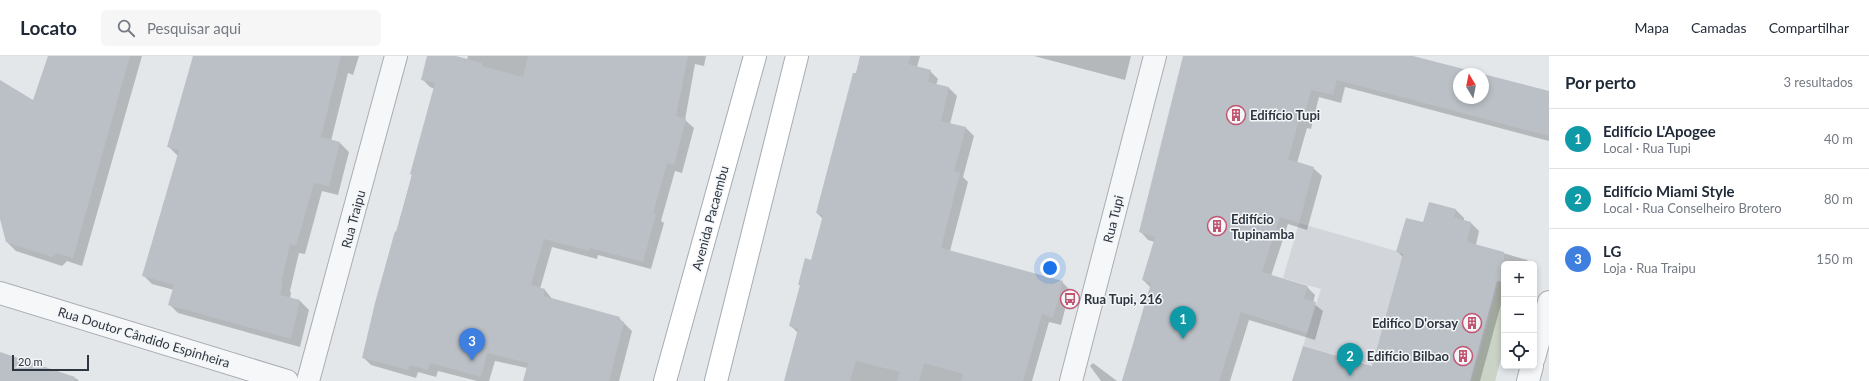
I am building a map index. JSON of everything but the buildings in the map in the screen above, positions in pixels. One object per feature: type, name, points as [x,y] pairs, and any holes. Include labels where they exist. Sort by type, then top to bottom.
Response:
[{"type":"main road","name":"Avenida Pacaembu","points":[[665,381],[755,56]]},
{"type":"main road","points":[[716,381],[797,56]]},
{"type":"street","name":"Rua Traipu","points":[[308,381],[396,56]]},
{"type":"street","name":"Rua Tupi","points":[[1071,381],[1155,56]]},
{"type":"street","name":"Rua Doutor Cândido Espinheira","points":[[0,293],[287,381]]},
{"type":"street","points":[[1537,347],[1549,302]]},
{"type":"street","points":[[1528,381],[1531,369]]},
{"type":"shaded area","points":[[1299,223],[1501,281],[1501,358],[1495,381],[1430,381],[1303,346],[1321,289],[1283,278]]},
{"type":"green space","points":[[1499,281],[1501,281],[1501,358],[1495,381],[1472,381]]},
{"type":"place","name":"Edifício Tupi","points":[[1236,115]]},
{"type":"place","name":"Edifício Tupinamba","points":[[1217,226]]},
{"type":"place","name":"Rua Tupi, 216","points":[[1070,299]]},
{"type":"place","name":"Edifíco D'orsay","points":[[1472,323]]},
{"type":"place","name":"Edifício L'Apogee","points":[[1183,339]]},
{"type":"place","name":"Edifício Bilbao","points":[[1463,356]]},
{"type":"place","name":"LG","points":[[472,361]]},
{"type":"place","name":"Edifício Miami Style","points":[[1350,376]]}]
